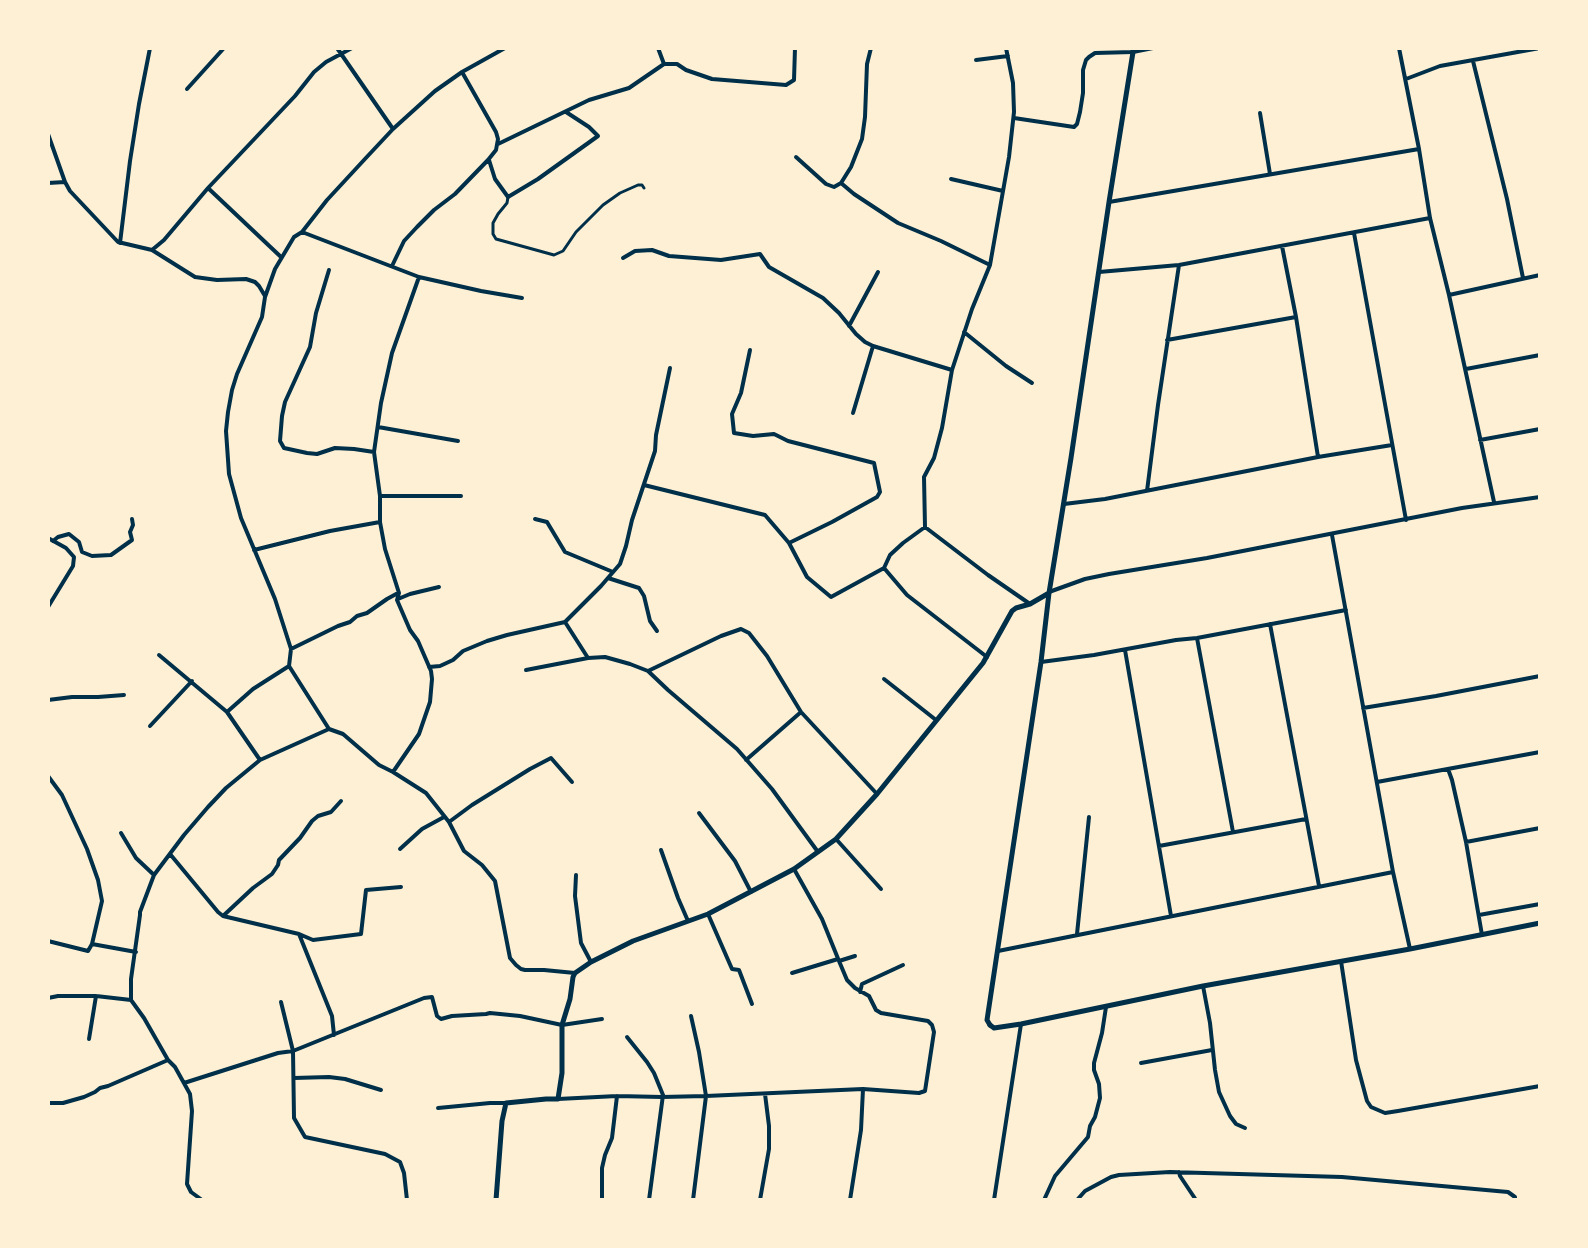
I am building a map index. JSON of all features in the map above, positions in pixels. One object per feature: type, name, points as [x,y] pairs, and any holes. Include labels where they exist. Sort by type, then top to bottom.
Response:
[{"type":"street","points":[[120,243],[130,161],[150,48]]},
{"type":"street","points":[[187,89],[224,48]]},
{"type":"street","points":[[338,48],[393,129]]},
{"type":"street","points":[[152,250],[180,223],[208,188],[295,96],[314,72],[326,62],[352,48]]},
{"type":"street","points":[[505,48],[462,72],[393,129],[327,200],[302,232],[294,237],[281,257],[271,279],[262,317],[232,390],[226,431],[229,474],[245,530],[274,599],[291,650],[289,666],[329,729],[343,734],[379,765],[426,793],[449,822],[464,851],[482,865],[495,881],[510,958],[516,965],[525,970],[577,972]]},
{"type":"street","points":[[658,48],[664,64]]},
{"type":"street","points":[[498,144],[589,99],[629,88],[664,64],[678,64],[686,70],[712,79],[786,85],[794,80],[795,48]]},
{"type":"street","points":[[796,157],[826,184],[834,187],[841,183],[862,139],[867,64],[871,48]]},
{"type":"street","points":[[925,528],[924,477],[934,458],[942,428],[952,370],[979,290],[990,265],[1009,157],[1014,118],[1013,83],[1006,48]]},
{"type":"street","points":[[1014,118],[1074,127],[1080,112],[1083,70],[1086,60],[1095,53],[1153,48]]},
{"type":"street","points":[[1399,48],[1430,218],[1466,369],[1494,503]]},
{"type":"street","points":[[1406,79],[1440,66],[1540,48]]},
{"type":"street","points":[[1133,50],[1049,593],[1041,662],[987,1020],[994,1028],[1021,1024],[1540,923]]},
{"type":"street","points":[[976,60],[1008,56]]},
{"type":"street","points":[[1473,61],[1523,278]]},
{"type":"street","points":[[392,266],[404,241],[434,210],[455,194],[496,150],[498,144],[496,132],[462,72]]},
{"type":"street","points":[[508,197],[538,179],[598,136],[565,111]]},
{"type":"street","points":[[1260,112],[1270,174]]},
{"type":"street","points":[[48,134],[70,191],[120,243],[152,250],[195,277],[217,280],[246,279],[255,282],[266,297]]},
{"type":"street","points":[[1108,202],[1419,149]]},
{"type":"street","points":[[488,160],[495,179],[508,197],[507,203],[493,223],[493,234],[496,239],[554,255],[563,252],[576,232],[603,205],[620,193],[638,185],[644,188]]},
{"type":"street","points":[[951,179],[1003,191]]},
{"type":"street","points":[[48,183],[65,182]]},
{"type":"street","points":[[841,183],[898,223],[990,265]]},
{"type":"street","points":[[208,188],[281,257]]},
{"type":"street","points":[[1099,272],[1179,265],[1430,218]]},
{"type":"street","points":[[302,232],[419,277],[522,298]]},
{"type":"street","points":[[1354,233],[1406,520]]},
{"type":"street","points":[[1282,246],[1296,317],[1318,456]]},
{"type":"street","points":[[623,258],[635,251],[652,250],[669,256],[721,260],[760,254],[769,267],[823,298],[865,342],[952,370]]},
{"type":"street","points":[[1147,491],[1179,265]]},
{"type":"street","points":[[329,270],[309,347],[285,402],[280,441],[284,448],[307,453],[317,454],[335,448],[374,452]]},
{"type":"street","points":[[849,326],[878,272]]},
{"type":"street","points":[[1449,295],[1540,275]]},
{"type":"street","points":[[393,772],[418,734],[427,713],[432,679],[431,671],[418,641],[410,630],[397,600],[399,592],[385,549],[380,522],[380,496],[374,452],[381,403],[392,353],[419,277]]},
{"type":"street","points":[[1167,340],[1296,317]]},
{"type":"street","points":[[964,333],[1032,383]]},
{"type":"street","points":[[853,413],[873,346]]},
{"type":"street","points":[[750,350],[741,393],[732,414],[735,433],[753,436],[774,434],[788,441],[874,463],[880,492],[877,497],[789,543]]},
{"type":"street","points":[[1466,369],[1540,355]]},
{"type":"street","points":[[429,667],[440,666],[453,660],[463,651],[487,641],[565,622],[620,564],[655,451],[656,435],[670,368]]},
{"type":"street","points":[[378,427],[458,441]]},
{"type":"street","points":[[1480,440],[1540,429]]},
{"type":"street","points":[[1064,504],[1106,499],[1318,456],[1392,446]]},
{"type":"street","points":[[644,485],[765,515],[789,543],[807,577],[831,597],[884,568],[890,555],[925,528]]},
{"type":"street","points":[[380,496],[461,496]]},
{"type":"street","points":[[558,1099],[562,1073],[562,1026],[570,999],[573,977],[577,972],[591,962],[633,941],[708,914],[751,892],[795,869],[836,839],[878,794],[987,657],[1012,611],[1016,608],[1030,604],[1049,593],[1084,579],[1101,575],[1207,558],[1494,503],[1540,497]]},
{"type":"street","points":[[53,541],[69,534],[79,542],[82,552],[92,556],[111,555],[132,540],[130,532],[133,525],[132,519]]},
{"type":"street","points":[[535,519],[547,522],[566,552],[613,572]]},
{"type":"street","points":[[254,550],[330,531],[380,522]]},
{"type":"street","points":[[925,528],[1030,604]]},
{"type":"street","points":[[1332,535],[1393,872],[1410,949]]},
{"type":"street","points":[[48,538],[66,548],[74,557],[73,566],[48,607]]},
{"type":"street","points":[[884,568],[907,595],[987,657]]},
{"type":"street","points":[[608,578],[639,588],[644,596],[650,621],[657,631]]},
{"type":"street","points":[[397,600],[410,594],[440,587]]},
{"type":"street","points":[[291,650],[367,613],[399,592]]},
{"type":"street","points":[[1041,662],[1197,638],[1346,610]]},
{"type":"street","points":[[565,622],[588,658]]},
{"type":"street","points":[[1270,624],[1319,886]]},
{"type":"street","points":[[648,671],[721,636],[741,629],[749,633],[767,656],[801,712],[878,794]]},
{"type":"street","points":[[1197,638],[1233,832]]},
{"type":"street","points":[[1125,650],[1171,916]]},
{"type":"street","points":[[159,655],[227,712],[260,760]]},
{"type":"street","points":[[526,670],[605,657],[648,671],[737,749],[772,789],[818,852]]},
{"type":"street","points":[[227,712],[253,689],[289,666]]},
{"type":"street","points":[[1363,708],[1540,676]]},
{"type":"street","points":[[884,679],[937,721]]},
{"type":"street","points":[[150,726],[192,681]]},
{"type":"street","points":[[48,700],[72,696],[124,695]]},
{"type":"street","points":[[746,760],[801,712]]},
{"type":"street","points":[[202,1200],[191,1192],[187,1184],[192,1111],[190,1094],[131,1000],[131,979],[140,912],[154,875],[208,807],[260,760],[329,729]]},
{"type":"street","points":[[1377,782],[1540,752]]},
{"type":"street","points":[[449,822],[472,805],[551,758],[572,782]]},
{"type":"street","points":[[1448,769],[1466,842],[1482,934]]},
{"type":"street","points":[[48,776],[62,795],[87,849],[98,880],[102,901],[90,949],[87,951],[48,941]]},
{"type":"street","points":[[224,916],[253,888],[272,874],[279,860],[300,838],[312,821],[318,816],[331,812],[341,801]]},
{"type":"street","points":[[699,813],[735,861],[751,892]]},
{"type":"street","points":[[400,849],[422,829],[444,816]]},
{"type":"street","points":[[1077,934],[1089,817]]},
{"type":"street","points":[[1159,846],[1306,819]]},
{"type":"street","points":[[1466,842],[1540,828]]},
{"type":"street","points":[[121,833],[136,858],[154,875]]},
{"type":"street","points":[[836,839],[881,889]]},
{"type":"street","points":[[661,850],[688,921]]},
{"type":"street","points":[[170,854],[218,912],[224,916],[298,934],[313,940],[361,934],[366,890],[401,887]]},
{"type":"street","points":[[438,1107],[617,1096],[705,1096],[863,1089],[918,1093],[926,1091],[934,1032],[932,1025],[928,1022],[881,1013],[876,1010],[869,996],[860,992],[847,980],[822,919],[795,869]]},
{"type":"street","points":[[997,951],[1393,872]]},
{"type":"street","points":[[576,875],[575,896],[581,943],[591,962]]},
{"type":"street","points":[[1479,915],[1540,904]]},
{"type":"street","points":[[708,914],[732,969],[739,970],[752,1004]]},
{"type":"street","points":[[298,934],[332,1016],[334,1035]]},
{"type":"street","points":[[92,944],[136,952]]},
{"type":"street","points":[[792,973],[855,956]]},
{"type":"street","points":[[1341,961],[1356,1060],[1367,1101],[1371,1107],[1385,1113],[1540,1086]]},
{"type":"street","points":[[860,992],[862,984],[903,965]]},
{"type":"street","points":[[1203,987],[1220,1092],[1236,1124],[1245,1128]]},
{"type":"street","points":[[48,998],[96,996],[131,1000]]},
{"type":"street","points":[[89,1039],[96,996]]},
{"type":"street","points":[[184,1083],[278,1053],[293,1051],[424,998],[432,997],[437,1016],[441,1019],[490,1012],[562,1026],[602,1019]]},
{"type":"street","points":[[281,1002],[293,1051],[294,1118],[305,1137],[385,1154],[400,1162],[404,1173],[407,1200]]},
{"type":"street","points":[[1044,1200],[1055,1176],[1088,1137],[1095,1117],[1100,1098],[1100,1084],[1094,1070],[1094,1063],[1106,1007]]},
{"type":"street","points":[[691,1016],[705,1096],[693,1200]]},
{"type":"street","points":[[994,1200],[1021,1024]]},
{"type":"street","points":[[627,1037],[651,1067],[662,1097],[649,1200]]},
{"type":"street","points":[[1141,1063],[1212,1050]]},
{"type":"street","points":[[48,1103],[84,1097],[168,1060]]},
{"type":"street","points":[[294,1078],[345,1079],[381,1090]]},
{"type":"street","points":[[850,1200],[861,1130],[863,1089]]},
{"type":"street","points":[[760,1200],[769,1149],[765,1094]]},
{"type":"street","points":[[602,1200],[602,1168],[612,1138],[617,1096]]},
{"type":"street","points":[[496,1200],[502,1121],[506,1103]]},
{"type":"street","points":[[1179,1172],[1196,1200]]},
{"type":"street","points":[[1077,1200],[1085,1191],[1111,1177],[1179,1172],[1353,1178],[1508,1192],[1515,1197],[1515,1200]]}]
